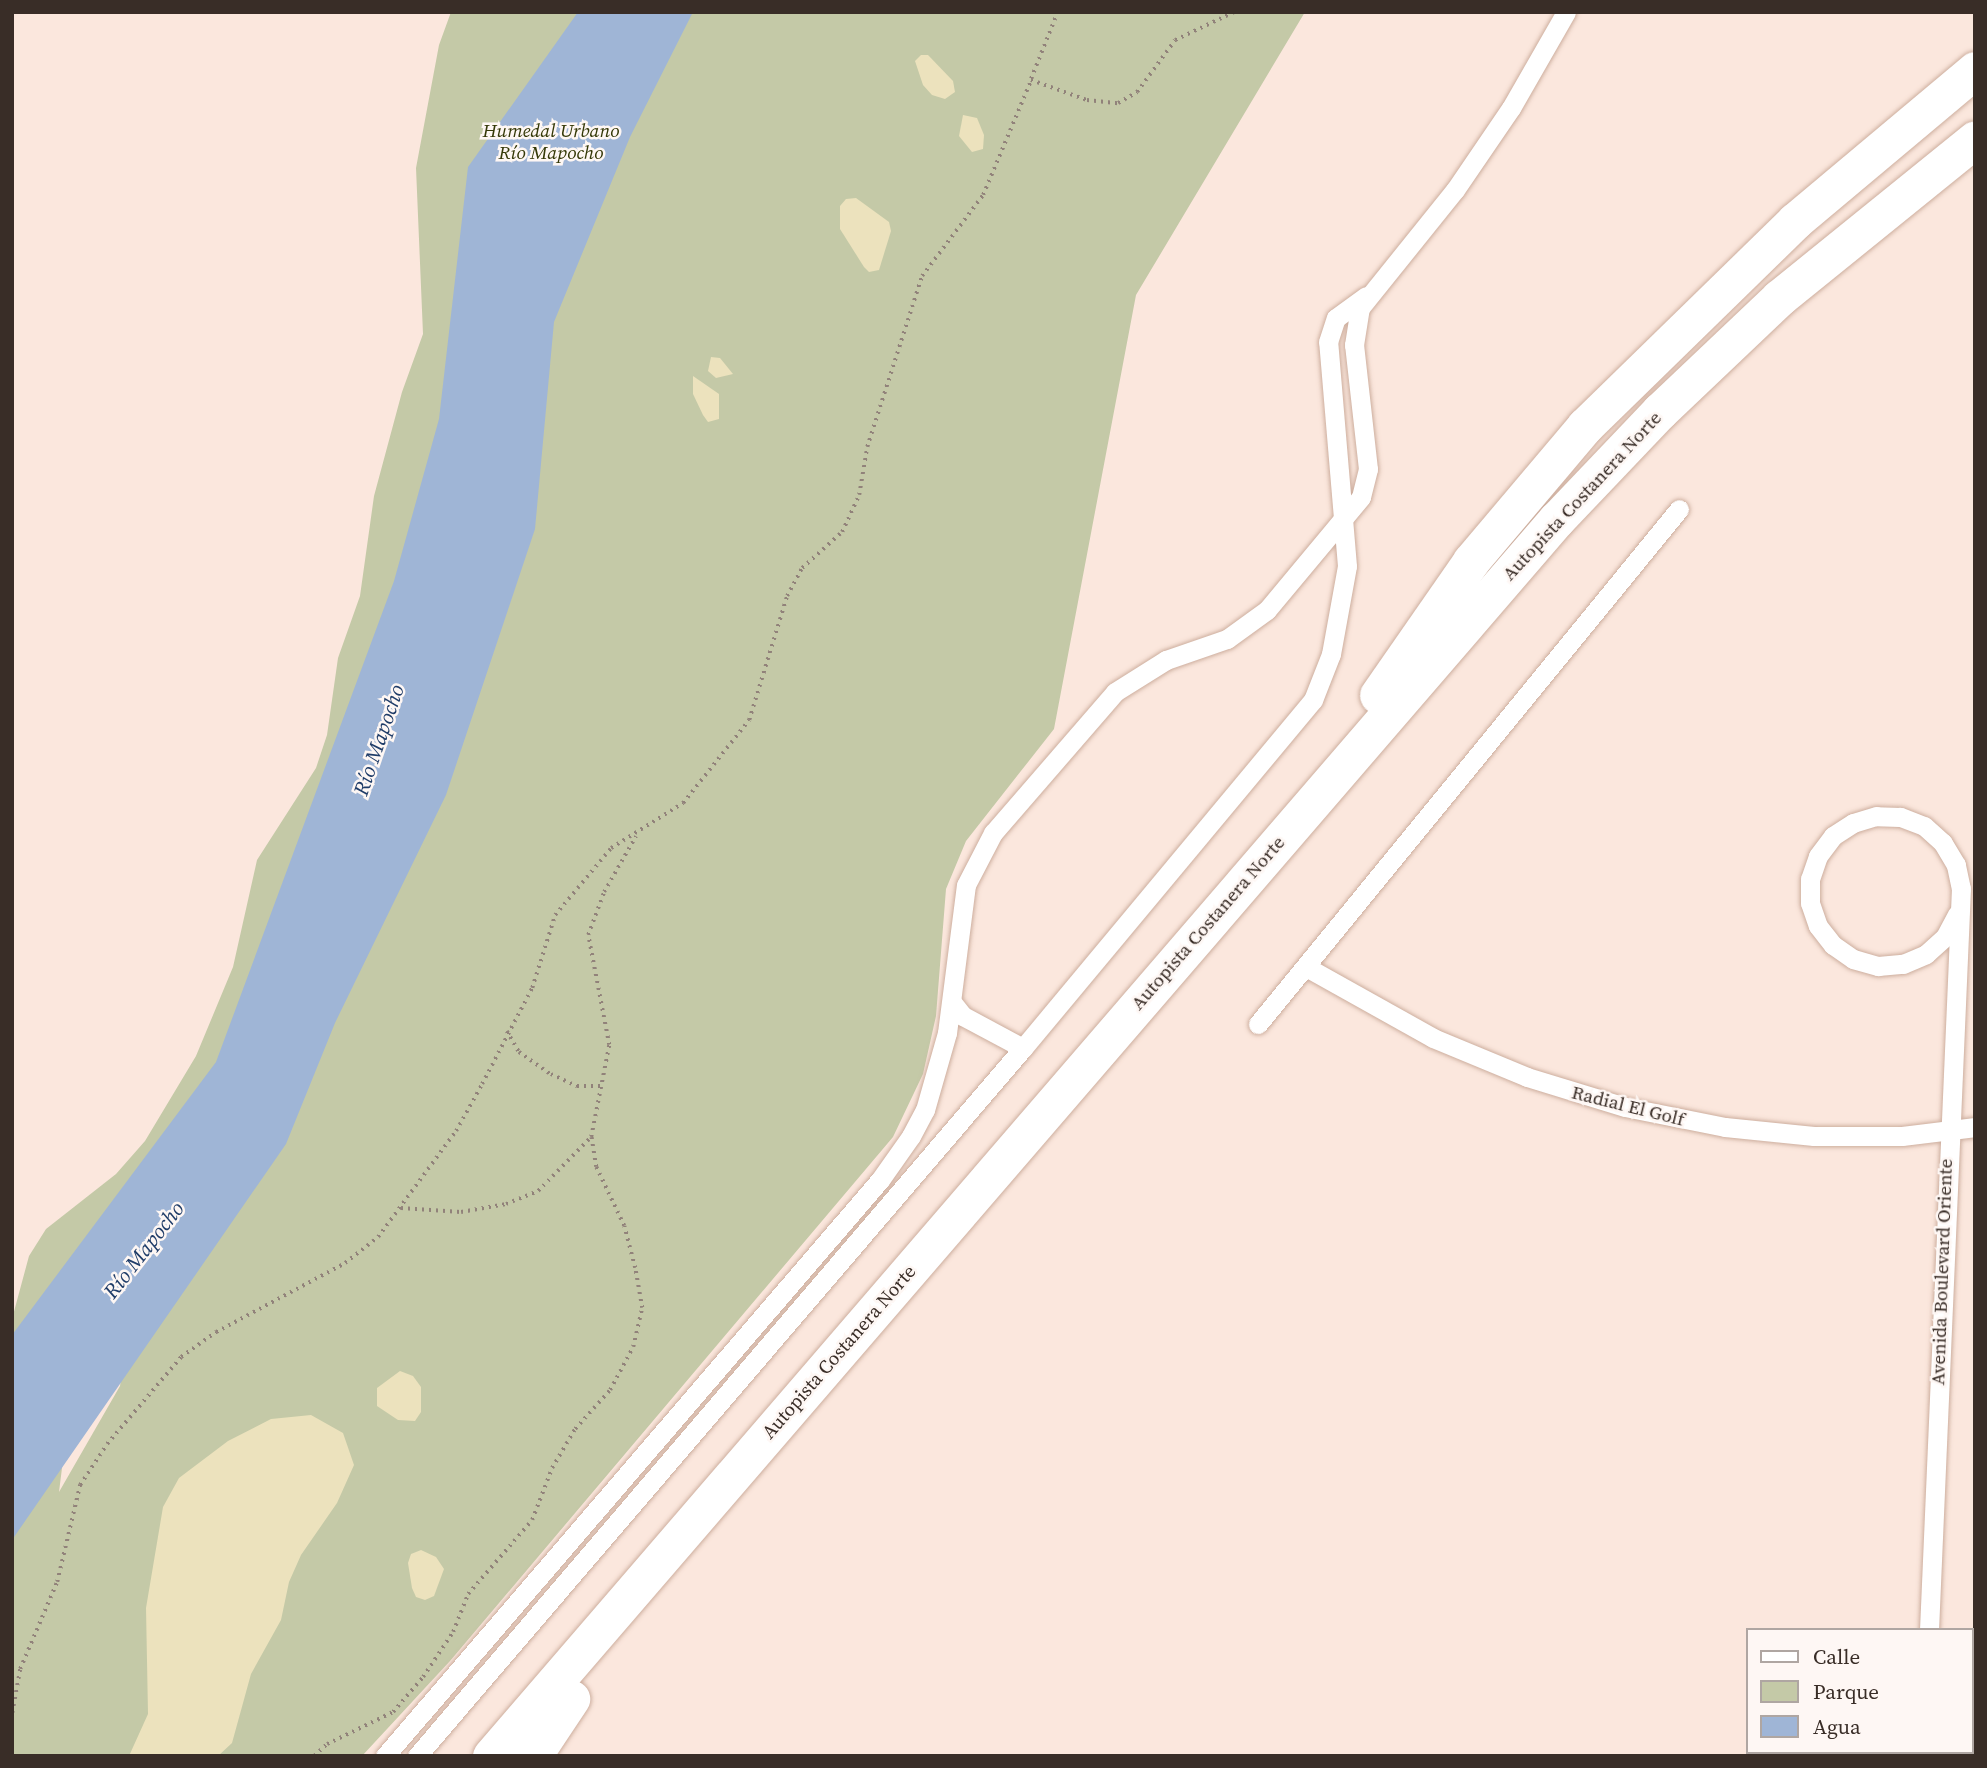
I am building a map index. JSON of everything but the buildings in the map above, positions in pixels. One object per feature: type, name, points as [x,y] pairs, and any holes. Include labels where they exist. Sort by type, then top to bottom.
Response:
[{"type":"highway","points":[[1313,800],[1442,600],[1530,486],[1628,381],[1795,221],[1975,70]]},
{"type":"highway","points":[[1756,259],[1975,95]]},
{"type":"highway","name":"Autopista Costanera Norte","points":[[491,1756],[1557,519],[1669,402],[1779,298],[1975,139]]},
{"type":"highway","name":"Autopista Costanera Norte","points":[[524,1756],[1567,543],[1770,337],[1975,168]]},
{"type":"highway","points":[[533,1756],[571,1699]]},
{"type":"street","points":[[385,1756],[880,1180],[925,1110],[952,1002],[966,886],[981,853],[1008,813],[1115,692],[1166,660],[1227,639],[1267,610],[1361,497],[1368,477],[1354,345],[1360,308],[1455,190],[1511,108],[1566,12]]},
{"type":"street","points":[[417,1756],[1023,1048],[1313,700],[1331,654],[1345,584],[1343,520],[1328,342],[1343,310],[1370,294]]},
{"type":"street","points":[[1258,1024],[1308,968],[1679,509]]},
{"type":"street","points":[[1876,816],[1900,817],[1924,826],[1943,843],[1956,865],[1961,889],[1957,914],[1945,937],[1926,954],[1903,964],[1878,966],[1853,960],[1833,945],[1818,926],[1810,903],[1810,878],[1818,856],[1833,836],[1853,822],[1876,816]]},
{"type":"street","name":"Avenida Boulevard Oriente","points":[[1929,1628],[1957,914]]},
{"type":"street","name":"Radial El Golf","points":[[1308,968],[1433,1038],[1527,1077],[1625,1107],[1725,1128],[1814,1136],[1947,1132],[1975,1128]]},
{"type":"street","points":[[952,1002],[963,1016],[1023,1048]]},
{"type":"path","points":[[12,1713],[20,1669],[57,1582],[80,1485],[107,1444],[181,1357],[216,1332],[345,1263],[378,1237],[401,1208],[430,1161],[456,1131],[532,988],[555,915],[611,848],[682,803],[749,720],[787,596],[802,568],[842,532],[859,495],[867,447],[922,276],[983,195],[1058,12]]},
{"type":"path","points":[[1031,80],[1087,100],[1118,103],[1137,92],[1175,40],[1234,12]]},
{"type":"path","points":[[314,1756],[327,1744],[393,1712],[423,1677],[453,1632],[468,1594],[532,1520],[552,1468],[575,1429],[610,1390],[633,1347],[642,1308],[635,1268],[624,1226],[596,1167],[591,1137],[609,1045],[588,935],[604,892],[637,834]]},
{"type":"path","points":[[507,1031],[519,1052],[551,1074],[577,1086],[603,1086]]},
{"type":"path","points":[[401,1208],[461,1212],[506,1204],[538,1191],[591,1137]]},
{"type":"green space","name":"Humedal Urbano Río Mapocho","points":[[451,12],[1305,12],[1136,295],[1054,729],[966,841],[946,889],[936,1016],[923,1074],[893,1137],[450,1661],[362,1756],[12,1756],[12,1319],[29,1256],[46,1229],[116,1174],[145,1141],[196,1056],[233,967],[257,860],[316,768],[327,735],[338,658],[360,596],[374,496],[402,392],[423,334],[416,168],[439,45]],"holes":[[[121,1379],[120,1386],[59,1492],[63,1460],[103,1389]]]},
{"type":"sand","points":[[921,55],[928,55],[953,81],[955,92],[945,99],[932,95],[923,85],[915,61]]},
{"type":"sand","points":[[963,115],[977,118],[984,135],[983,149],[972,152],[959,136]]},
{"type":"sand","points":[[856,198],[889,222],[891,231],[879,270],[869,272],[864,267],[840,229],[840,206],[846,199]]},
{"type":"sand","points":[[711,357],[720,358],[733,374],[716,378],[708,371]]},
{"type":"sand","points":[[693,376],[719,394],[719,419],[708,422],[703,415],[693,394]]},
{"type":"sand","points":[[400,1371],[413,1376],[421,1387],[421,1412],[415,1421],[398,1420],[377,1406],[377,1388]]},
{"type":"sand","points":[[311,1415],[343,1433],[354,1465],[337,1503],[301,1555],[289,1582],[281,1620],[251,1674],[232,1743],[218,1756],[129,1756],[148,1714],[146,1608],[163,1507],[179,1478],[228,1441],[271,1419]]},
{"type":"sand","points":[[421,1550],[436,1557],[444,1569],[434,1596],[425,1600],[416,1597],[408,1563],[411,1554]]},
{"type":"water","name":"Río Mapocho","points":[[578,12],[693,12],[630,137],[554,322],[535,529],[446,795],[335,1023],[286,1144],[12,1540],[12,1335],[216,1062],[394,581],[439,419],[468,167]]}]
